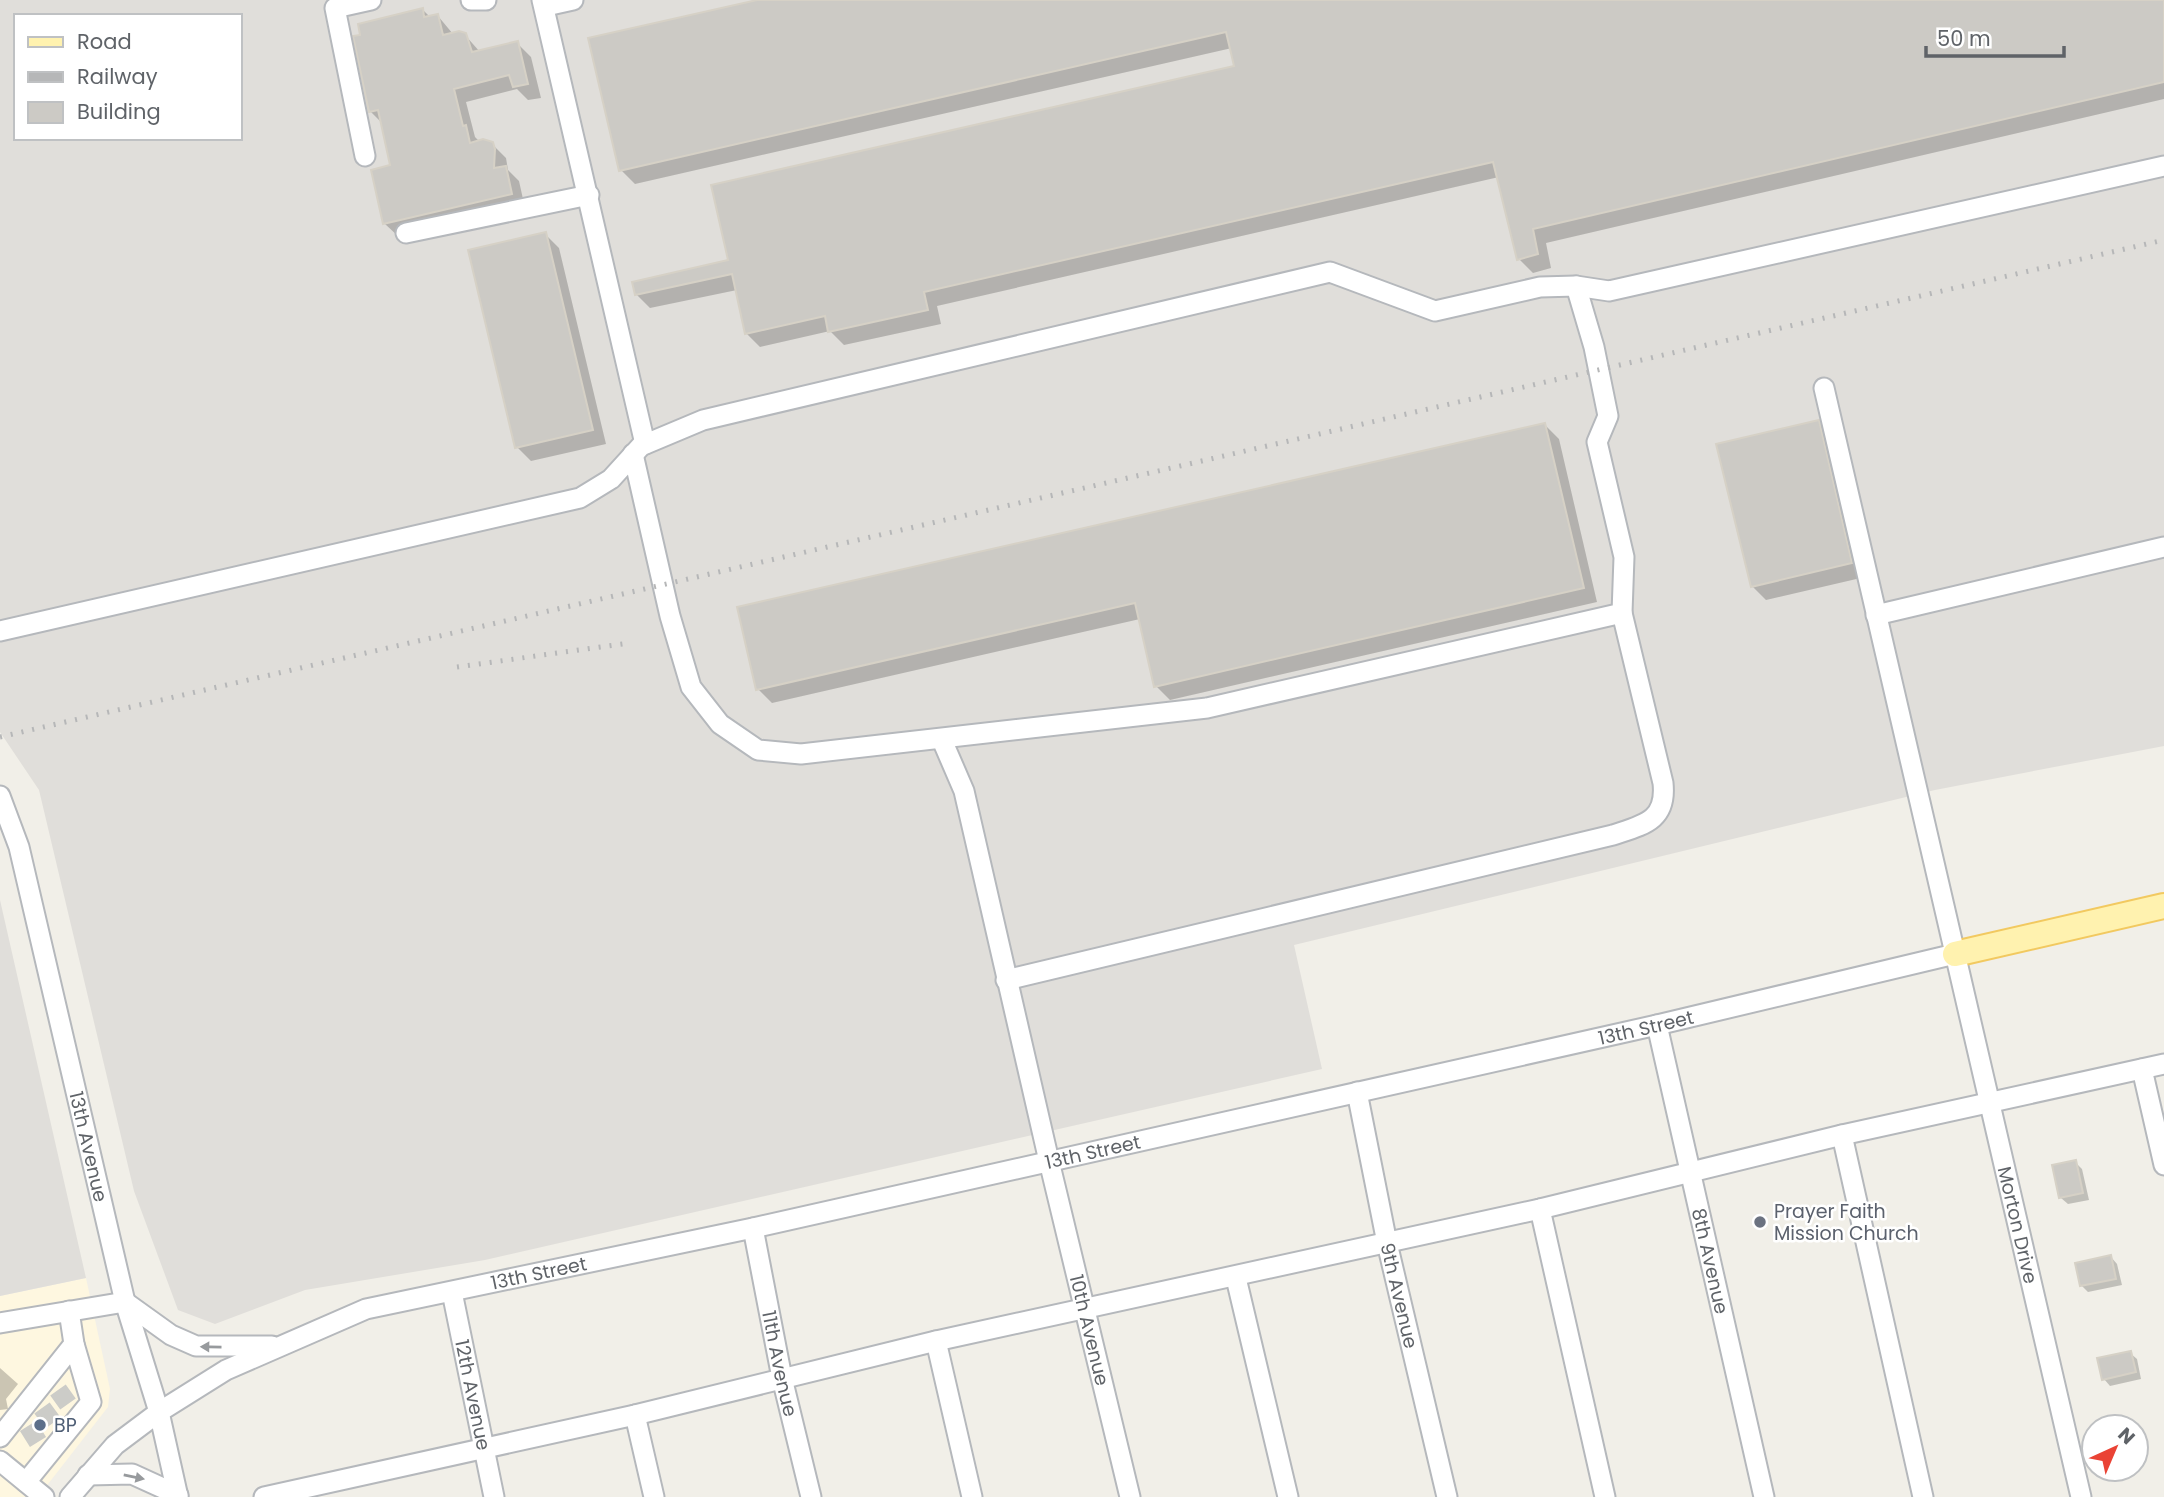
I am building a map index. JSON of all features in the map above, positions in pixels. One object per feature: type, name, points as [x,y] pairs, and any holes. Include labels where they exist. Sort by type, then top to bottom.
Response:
[{"type":"main road","name":"13th Street","points":[[1955,954],[2164,906]]},
{"type":"street","points":[[365,156],[335,8],[371,0]]},
{"type":"street","points":[[471,0],[486,0]]},
{"type":"street","points":[[573,0],[544,3],[589,195],[639,449],[659,573],[691,687],[720,724],[758,750],[801,754],[1207,708],[1622,613]]},
{"type":"street","points":[[0,632],[580,498],[611,479],[639,449],[703,420],[1330,272],[1435,311],[1540,287],[1576,286],[1609,291],[2164,166]]},
{"type":"street","points":[[406,233],[589,195]]},
{"type":"street","points":[[1006,980],[1613,835],[1649,822],[1659,812],[1665,798],[1663,783],[1622,613],[1624,557],[1597,442],[1608,416],[1594,347],[1576,286]]},
{"type":"street","name":"Morton Drive","points":[[1824,388],[1955,954],[1992,1101],[2081,1497]]},
{"type":"street","points":[[1876,615],[2164,547]]},
{"type":"street","name":"10th Avenue","points":[[942,740],[964,791],[1006,980],[1130,1497]]},
{"type":"street","name":"13th Avenue","points":[[0,796],[19,847],[125,1302],[159,1412],[178,1496]]},
{"type":"street","name":"13th Street","points":[[70,1497],[115,1445],[159,1412],[226,1370],[366,1309],[753,1228],[1657,1025],[1955,954]]},
{"type":"street","name":"8th Avenue","points":[[1657,1025],[1764,1497]]},
{"type":"street","points":[[264,1497],[334,1490],[482,1449],[635,1415],[936,1341],[1236,1278],[1540,1209],[1842,1135],[2164,1064]]},
{"type":"street","points":[[2143,1069],[2164,1166]]},
{"type":"street","name":"9th Avenue","points":[[1357,1092],[1387,1243],[1447,1497]]},
{"type":"street","points":[[1842,1135],[1923,1497]]},
{"type":"street","points":[[1540,1209],[1605,1497]]},
{"type":"street","name":"11th Avenue","points":[[753,1228],[782,1378],[811,1497]]},
{"type":"street","points":[[1236,1278],[1287,1497]]},
{"type":"street","name":"12th Avenue","points":[[452,1292],[482,1449],[494,1497]]},
{"type":"street","points":[[0,1323],[125,1302],[171,1335],[196,1346],[280,1345]]},
{"type":"street","points":[[63,1397],[91,1402],[74,1343],[69,1311]]},
{"type":"street","points":[[936,1341],[972,1497]]},
{"type":"street","points":[[26,1482],[33,1434],[63,1397],[74,1343]]},
{"type":"street","points":[[0,1437],[33,1434],[63,1397]]},
{"type":"street","points":[[635,1415],[654,1497]]},
{"type":"street","points":[[3,1467],[44,1497]]},
{"type":"street","points":[[88,1475],[132,1474],[178,1496]]},
{"type":"shaded area","points":[[0,0],[2164,0],[2164,746],[1935,790],[1294,945],[1322,1069],[485,1260],[305,1290],[215,1324],[178,1310],[134,1191],[39,790],[0,732]]},
{"type":"shaded area","points":[[0,900],[86,1278],[0,1296]]},
{"type":"shaded area","points":[[86,1278],[110,1389],[108,1407],[38,1497],[0,1497],[0,1296]]},
{"type":"building","points":[[757,0],[2164,0],[2164,82],[1533,229],[1538,254],[1517,260],[1493,162],[924,292],[928,310],[828,332],[825,316],[745,334],[732,274],[635,295],[632,282],[728,260],[711,185],[1234,66],[1226,32],[619,171],[588,38]]},
{"type":"building","points":[[423,8],[424,17],[438,14],[443,35],[459,31],[466,33],[472,52],[518,41],[528,84],[513,87],[509,75],[454,89],[470,143],[483,139],[493,142],[494,168],[506,166],[512,194],[383,224],[371,170],[390,165],[378,110],[369,112],[353,36],[360,35],[358,24]]},
{"type":"building","points":[[546,232],[593,430],[515,448],[468,250]]},
{"type":"building","points":[[1819,420],[1852,563],[1751,587],[1716,444]]},
{"type":"building","points":[[1545,423],[1584,588],[1154,687],[1135,603],[756,690],[737,607]]},
{"type":"building","points":[[2076,1160],[2083,1193],[2059,1198],[2052,1165]]},
{"type":"building","points":[[2111,1255],[2116,1279],[2080,1286],[2075,1263]]},
{"type":"building","points":[[2131,1351],[2136,1372],[2102,1380],[2097,1358]]},
{"type":"tunnel","points":[[58,1390],[68,1404]]},
{"type":"tunnel","points":[[42,1408],[53,1423]]},
{"type":"tunnel","points":[[28,1426],[38,1442]]},
{"type":"railway","points":[[0,737],[2164,240]]},
{"type":"railway","points":[[457,667],[629,643]]},
{"type":"place","name":"Prayer Faith Mission Church","points":[[1760,1222]]},
{"type":"place","name":"BP","points":[[40,1425]]}]
